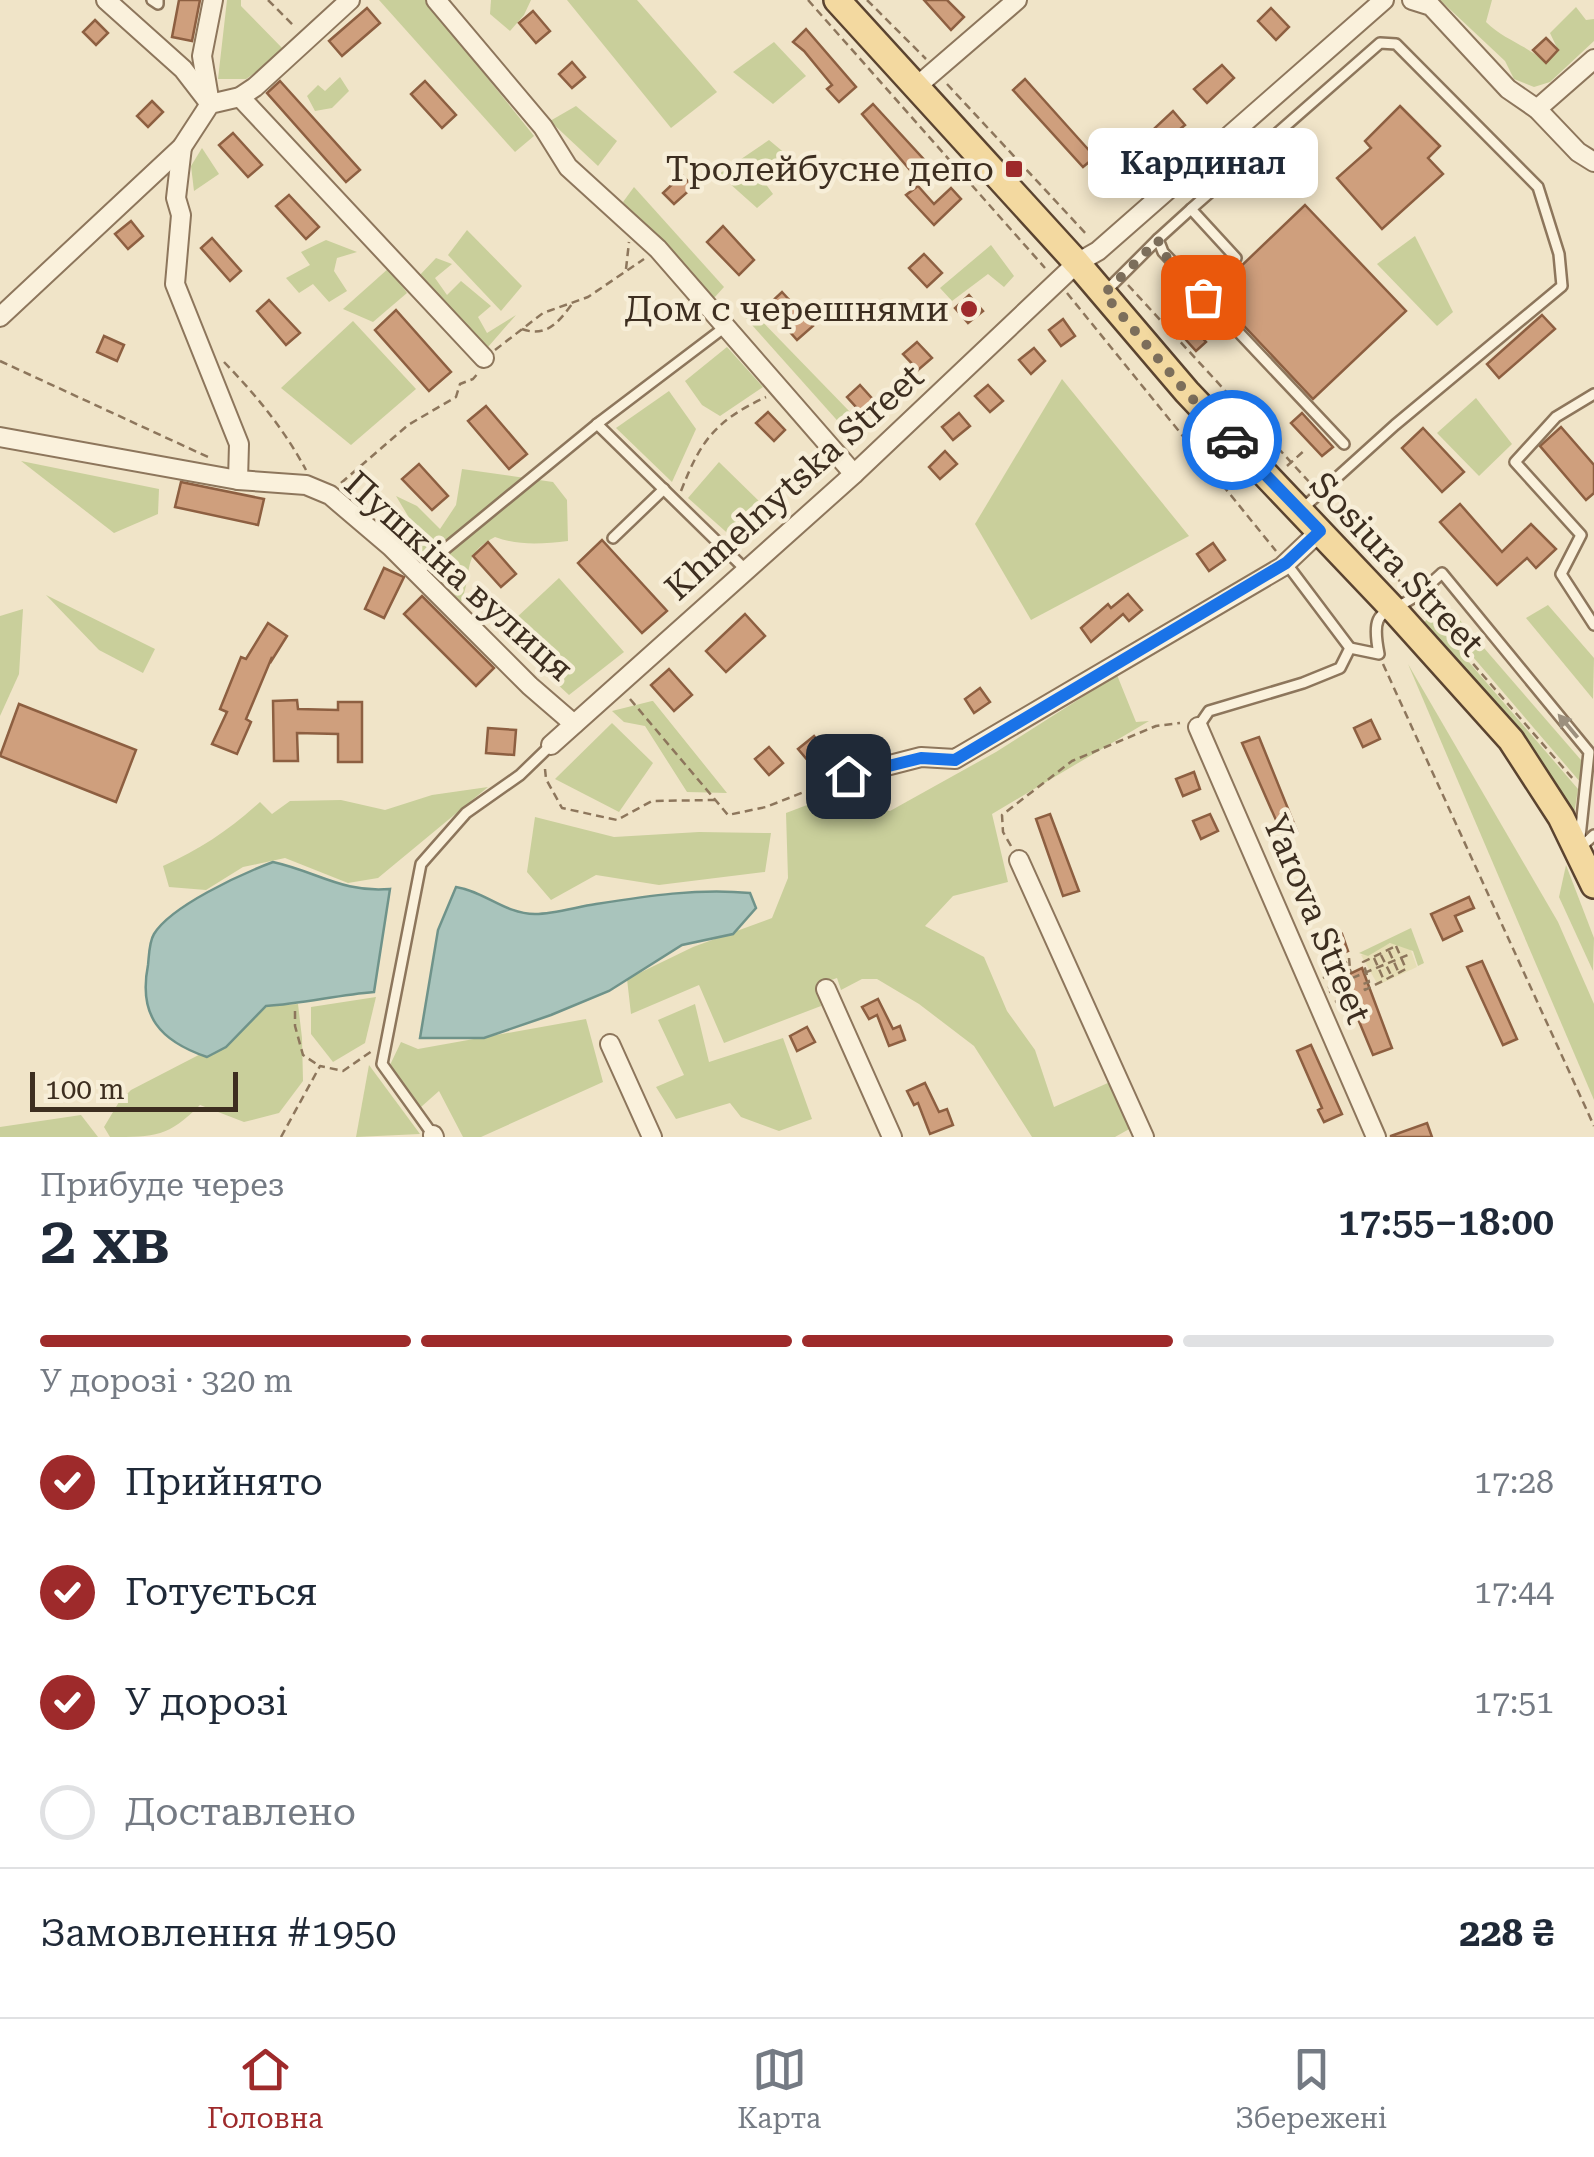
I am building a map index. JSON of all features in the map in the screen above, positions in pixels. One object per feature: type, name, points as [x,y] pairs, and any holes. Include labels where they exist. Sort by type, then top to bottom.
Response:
[{"type":"main road","name":"Sosiura Street","points":[[838,0],[925,79],[1088,257],[1186,392],[1271,480],[1310,502],[1320,531],[1403,602],[1586,842],[1594,885]]},
{"type":"street","points":[[106,0],[183,70],[210,104]]},
{"type":"street","points":[[210,104],[202,56],[213,0]]},
{"type":"street","points":[[0,317],[182,146],[210,104],[240,96],[254,87],[350,0]]},
{"type":"street","points":[[436,0],[543,127],[568,168],[658,249],[854,474]]},
{"type":"street","points":[[925,79],[1017,0]]},
{"type":"street","name":"Khmelnytska Street","points":[[548,748],[854,474],[1088,257],[1384,0]]},
{"type":"street","points":[[1412,0],[1431,6],[1508,90],[1537,109],[1578,152],[1594,162]]},
{"type":"street","points":[[1537,109],[1594,59]]},
{"type":"street","points":[[240,96],[484,358]]},
{"type":"street","points":[[182,146],[176,198],[180,215],[176,284],[239,444],[238,480]]},
{"type":"street","name":"Пушкіна вулиця","points":[[0,437],[238,480],[306,485],[320,491],[417,572],[530,686],[574,724]]},
{"type":"street","points":[[848,776],[921,758],[955,760],[1286,563],[1320,531]]},
{"type":"street","name":"Yarova Street","points":[[1198,727],[1376,1137]]},
{"type":"street","points":[[1019,860],[1144,1137]]},
{"type":"street","points":[[826,989],[892,1137]]},
{"type":"street","points":[[610,1044],[652,1137]]},
{"type":"lane","points":[[1112,285],[1191,208],[1380,43],[1396,44],[1538,187],[1559,254],[1562,286],[1310,502]]},
{"type":"lane","points":[[1191,208],[1236,258]]},
{"type":"lane","points":[[1158,240],[1174,266],[1344,444]]},
{"type":"lane","points":[[417,572],[597,424],[725,327]]},
{"type":"lane","points":[[1594,394],[1556,417],[1515,462],[1581,535],[1560,574],[1594,625]]},
{"type":"lane","points":[[597,424],[746,570]]},
{"type":"lane","points":[[613,538],[664,490]]},
{"type":"lane","points":[[1286,563],[1350,648],[1378,654],[1378,618],[1442,573],[1590,752],[1585,793],[1586,842]]},
{"type":"lane","points":[[1198,727],[1209,711],[1340,668],[1350,648]]},
{"type":"lane","points":[[433,1136],[382,1064],[421,864],[466,813],[520,775],[548,748]]},
{"type":"path","points":[[268,0],[308,38]]},
{"type":"path","points":[[868,0],[925,79],[1088,235],[1088,257]]},
{"type":"path","points":[[626,271],[633,226]]},
{"type":"path","points":[[220,358],[254,393],[292,443],[320,491],[348,479],[408,425],[456,397],[460,384],[474,380],[484,358],[519,328],[543,313],[573,303],[658,249]]},
{"type":"path","points":[[1112,285],[1291,462],[1310,502],[1585,793]]},
{"type":"path","points":[[519,328],[546,331],[559,322],[573,303]]},
{"type":"path","points":[[0,361],[209,458]]},
{"type":"path","points":[[676,502],[705,439],[735,412],[780,390]]},
{"type":"path","points":[[1271,480],[1306,449]]},
{"type":"path","points":[[1378,654],[1594,1126]]},
{"type":"path","points":[[620,684],[728,815],[766,807],[810,787],[848,776]]},
{"type":"path","points":[[1019,860],[1003,832],[1002,816],[1072,760],[1156,726],[1182,723],[1198,727]]},
{"type":"path","points":[[548,748],[546,779],[562,808],[617,820],[652,801],[716,800]]},
{"type":"path","points":[[1396,946],[1406,968],[1372,982],[1363,962],[1388,950],[1396,946]]},
{"type":"path","points":[[1388,950],[1398,972]]},
{"type":"path","points":[[1380,954],[1391,976]]},
{"type":"path","points":[[1354,978],[1348,960],[1323,978],[1327,989],[1335,988],[1342,987],[1346,998],[1334,1002],[1329,992],[1335,988],[1341,983],[1354,978],[1363,974],[1379,968],[1410,954]]},
{"type":"path","points":[[1374,958],[1384,979]]},
{"type":"path","points":[[1360,966],[1363,974]]},
{"type":"path","points":[[1334,972],[1350,970]]},
{"type":"path","points":[[1334,972],[1341,983]]},
{"type":"path","points":[[1334,972],[1335,988]]},
{"type":"path","points":[[295,1011],[303,1055],[320,1066],[343,1071],[386,1042]]},
{"type":"path","points":[[281,1137],[320,1066]]},
{"type":"shaded area","points":[[1406,937],[1417,967],[1378,985],[1361,955]]},
{"type":"green space","points":[[227,0],[241,0],[241,6],[286,52],[246,79],[218,79]]},
{"type":"green space","points":[[379,0],[425,0],[534,136],[515,152]]},
{"type":"green space","points":[[491,0],[531,0],[510,31],[490,14]]},
{"type":"green space","points":[[567,0],[637,0],[717,92],[671,128]]},
{"type":"green space","points":[[1440,0],[1492,0],[1486,22],[1546,63],[1558,50],[1550,33],[1576,7],[1586,20],[1594,19],[1594,41],[1550,82],[1534,87],[1514,79],[1505,61]]},
{"type":"green space","points":[[774,42],[806,76],[773,104],[733,72]]},
{"type":"green space","points":[[340,77],[349,91],[332,108],[315,111],[307,96],[318,85],[325,91]]},
{"type":"green space","points":[[576,106],[617,141],[598,166],[550,121]]},
{"type":"green space","points":[[769,140],[787,155],[757,172],[773,194],[757,208],[719,174]]},
{"type":"green space","points":[[202,148],[219,174],[194,191],[191,166]]},
{"type":"green space","points":[[634,187],[724,287],[714,298],[623,202]]},
{"type":"green space","points":[[467,230],[522,286],[501,311],[448,255]]},
{"type":"green space","points":[[1415,236],[1453,312],[1437,326],[1377,264]]},
{"type":"green space","points":[[326,240],[357,252],[337,258],[334,271],[347,291],[329,302],[313,284],[299,293],[286,278],[310,265],[301,252]]},
{"type":"green space","points":[[991,245],[1014,276],[1004,287],[988,274],[952,301],[940,288]]},
{"type":"green space","points":[[436,258],[452,264],[435,278],[447,295],[461,281],[491,306],[478,317],[487,333],[516,315],[488,347],[419,276]]},
{"type":"green space","points":[[389,268],[407,293],[373,322],[343,309]]},
{"type":"green space","points":[[753,312],[851,413],[843,427],[744,316]]},
{"type":"green space","points":[[353,321],[416,389],[351,445],[281,388]]},
{"type":"green space","points":[[727,347],[763,387],[720,416],[702,405],[685,381]]},
{"type":"green space","points":[[1062,379],[1189,536],[1031,620],[975,524]]},
{"type":"green space","points":[[669,391],[696,429],[672,482],[616,428]]},
{"type":"green space","points":[[1476,398],[1512,444],[1479,476],[1437,433]]},
{"type":"green space","points":[[21,461],[159,489],[158,514],[114,533]]},
{"type":"green space","points":[[719,462],[769,511],[743,547],[688,498]]},
{"type":"green space","points":[[462,469],[553,482],[567,500],[568,541],[522,543],[495,537],[472,557],[461,602],[398,534],[411,521],[396,496],[417,506],[440,529],[456,505]]},
{"type":"green space","points":[[559,578],[624,652],[569,695],[501,632]]},
{"type":"green space","points":[[46,595],[155,649],[143,673],[99,650]]},
{"type":"green space","points":[[1548,605],[1594,658],[1593,699],[1526,618]]},
{"type":"green space","points":[[23,609],[19,674],[0,716],[0,616]]},
{"type":"green space","points":[[1452,611],[1581,760],[1581,783],[1437,615]]},
{"type":"green space","points":[[1430,617],[1578,789],[1574,815],[1523,739],[1421,625]]},
{"type":"green space","points":[[1408,664],[1558,922],[1594,1004],[1594,1100]]},
{"type":"green space","points":[[1117,675],[1136,722],[1149,721],[992,814],[1008,882],[953,896],[925,926],[984,957],[1007,1011],[1035,1050],[1054,1107],[1110,1082],[1131,1128],[1115,1137],[1032,1137],[974,1046],[919,1004],[877,979],[862,979],[841,990],[837,978],[817,985],[821,1006],[724,1043],[699,985],[631,1014],[627,979],[693,947],[772,918],[788,878],[786,813],[815,802],[890,811],[996,752]]},
{"type":"green space","points":[[653,701],[727,793],[687,792],[645,726],[624,722],[612,711]]},
{"type":"green space","points":[[612,723],[653,763],[619,812],[555,779]]},
{"type":"green space","points":[[488,787],[378,878],[348,883],[285,858],[243,867],[206,890],[169,887],[163,866],[214,838],[260,802],[272,814],[290,801],[341,800],[385,810],[432,795]]},
{"type":"green space","points":[[535,817],[614,837],[771,833],[765,872],[659,885],[596,875],[551,900],[527,872]]},
{"type":"green space","points":[[1566,865],[1594,938],[1593,971],[1559,897]]},
{"type":"green space","points":[[1411,928],[1424,963],[1418,966],[1413,951],[1390,943],[1368,956],[1359,953]]},
{"type":"green space","points":[[376,997],[365,1043],[333,1062],[311,1034],[311,1007]]},
{"type":"green space","points":[[298,1004],[303,1081],[279,1113],[244,1122],[200,1105],[179,1124],[160,1133],[110,1137],[104,1127],[131,1090],[218,1045],[247,1026],[266,1006]]},
{"type":"green space","points":[[695,1004],[709,1062],[783,1038],[812,1119],[779,1131],[741,1117],[730,1103],[676,1119],[656,1087],[684,1075],[658,1020]]},
{"type":"green space","points":[[586,1019],[603,1082],[481,1137],[463,1137],[439,1091],[421,1107],[390,1065],[401,1042],[418,1049]]},
{"type":"green space","points":[[369,1065],[420,1134],[356,1137]]},
{"type":"green space","points":[[81,1115],[98,1137],[0,1137],[0,1127]]},
{"type":"water","points":[[273,862],[344,885],[390,889],[374,992],[266,1006],[226,1047],[207,1057],[191,1051],[165,1034],[150,1012],[146,983],[154,934],[191,902]]},
{"type":"water","points":[[456,887],[514,910],[535,914],[711,891],[750,893],[756,908],[733,934],[682,945],[609,991],[551,1015],[484,1038],[420,1038],[438,930]]},
{"type":"building","points":[[179,0],[200,0],[192,41],[172,37]]},
{"type":"building","points":[[924,0],[947,0],[964,17],[951,30]]},
{"type":"building","points":[[367,8],[380,23],[342,56],[329,41]]},
{"type":"building","points":[[1271,8],[1289,27],[1276,40],[1258,21]]},
{"type":"building","points":[[533,11],[550,31],[536,43],[519,23]]},
{"type":"building","points":[[95,20],[108,33],[96,45],[83,32]]},
{"type":"building","points":[[806,29],[856,87],[839,102],[827,89],[832,85],[793,42]]},
{"type":"building","points":[[1546,38],[1558,50],[1546,63],[1533,50]]},
{"type":"building","points":[[572,62],[585,77],[572,88],[559,74]]},
{"type":"building","points":[[1222,65],[1234,78],[1207,103],[1194,89]]},
{"type":"building","points":[[1025,79],[1095,157],[1083,167],[1013,90]]},
{"type":"building","points":[[280,81],[360,170],[346,182],[267,93]]},
{"type":"building","points":[[425,81],[456,115],[442,128],[411,94]]},
{"type":"building","points":[[152,101],[163,112],[148,127],[137,116]]},
{"type":"building","points":[[873,104],[929,165],[916,177],[862,114]]},
{"type":"building","points":[[1400,106],[1440,146],[1428,158],[1443,174],[1382,229],[1337,178],[1371,148],[1365,141]]},
{"type":"building","points":[[1173,111],[1185,125],[1152,152],[1142,140]]},
{"type":"building","points":[[233,133],[262,165],[248,177],[219,145]]},
{"type":"building","points":[[682,175],[693,187],[674,204],[663,193]]},
{"type":"building","points":[[918,186],[934,204],[951,188],[961,199],[934,225],[906,195]]},
{"type":"building","points":[[289,195],[319,227],[306,239],[276,206]]},
{"type":"building","points":[[1305,205],[1406,311],[1313,399],[1213,293]]},
{"type":"building","points":[[131,221],[143,236],[128,249],[115,234]]},
{"type":"building","points":[[723,226],[754,260],[739,275],[707,242]]},
{"type":"building","points":[[212,238],[241,271],[230,281],[201,248]]},
{"type":"building","points":[[924,254],[942,273],[927,287],[909,268]]},
{"type":"building","points":[[782,292],[813,326],[797,340],[767,306]]},
{"type":"building","name":"Дом с черешнями","points":[[969,295],[983,311],[968,323],[955,308]]},
{"type":"building","points":[[269,300],[300,333],[286,345],[257,311]]},
{"type":"building","points":[[396,310],[451,372],[429,391],[375,330]]},
{"type":"building","points":[[1179,311],[1206,342],[1196,351],[1168,320]]},
{"type":"building","points":[[1542,315],[1555,329],[1499,378],[1487,364]]},
{"type":"building","points":[[1063,319],[1075,336],[1061,346],[1049,330]]},
{"type":"building","points":[[104,336],[124,345],[117,361],[97,352]]},
{"type":"building","points":[[917,342],[932,358],[918,370],[903,354]]},
{"type":"building","points":[[1034,348],[1045,361],[1031,374],[1019,360]]},
{"type":"building","points":[[860,385],[878,405],[865,417],[847,397]]},
{"type":"building","points":[[988,385],[1003,401],[990,412],[975,396]]},
{"type":"building","points":[[486,406],[527,454],[509,469],[468,421]]},
{"type":"building","points":[[768,412],[785,430],[774,441],[756,423]]},
{"type":"building","points":[[959,413],[970,426],[953,440],[942,427]]},
{"type":"building","points":[[1302,413],[1333,447],[1322,456],[1291,423]]},
{"type":"building","points":[[1561,427],[1594,465],[1594,493],[1586,500],[1540,446]]},
{"type":"building","points":[[1423,428],[1464,472],[1442,492],[1402,448]]},
{"type":"building","points":[[945,451],[957,464],[940,479],[929,467]]},
{"type":"building","points":[[419,464],[448,496],[432,510],[402,479]]},
{"type":"building","points":[[181,482],[264,499],[258,525],[175,507]]},
{"type":"building","points":[[1460,504],[1502,552],[1531,524],[1556,549],[1536,568],[1527,558],[1497,585],[1440,522]]},
{"type":"building","points":[[602,540],[667,611],[642,633],[578,563]]},
{"type":"building","points":[[488,542],[516,574],[501,587],[473,556]]},
{"type":"building","points":[[1213,543],[1225,560],[1209,571],[1197,554]]},
{"type":"building","points":[[384,568],[404,577],[384,618],[365,609]]},
{"type":"building","points":[[1128,594],[1142,610],[1129,621],[1123,614],[1091,642],[1081,628],[1108,604],[1111,608]]},
{"type":"building","points":[[422,596],[494,668],[476,686],[404,614]]},
{"type":"building","points":[[745,614],[765,636],[726,672],[706,651]]},
{"type":"building","points":[[268,623],[287,636],[272,657],[246,719],[251,722],[237,754],[212,744],[227,712],[220,709],[241,657],[246,659]]},
{"type":"building","points":[[669,669],[692,695],[674,711],[651,685]]},
{"type":"building","points":[[980,688],[990,702],[974,713],[965,699]]},
{"type":"building","points":[[297,700],[298,709],[338,710],[338,702],[362,702],[362,762],[338,762],[338,734],[297,733],[298,761],[274,761],[273,701]]},
{"type":"building","points":[[19,704],[136,750],[116,802],[0,756]]},
{"type":"building","points":[[1371,720],[1380,739],[1363,747],[1354,728]]},
{"type":"building","points":[[488,728],[516,730],[514,755],[486,753]]},
{"type":"building","points":[[814,736],[824,749],[809,762],[798,749]]},
{"type":"building","points":[[1259,737],[1297,831],[1283,836],[1242,743]]},
{"type":"building","points":[[769,747],[783,763],[769,775],[755,759]]},
{"type":"building","points":[[1194,772],[1200,789],[1183,796],[1176,779]]},
{"type":"building","points":[[1050,814],[1079,891],[1063,896],[1036,819]]},
{"type":"building","points":[[1210,814],[1218,831],[1201,839],[1193,821]]},
{"type":"building","points":[[1469,897],[1474,908],[1455,916],[1462,931],[1443,940],[1431,914]]},
{"type":"building","points":[[1342,934],[1348,951],[1331,958],[1325,941]]},
{"type":"building","points":[[1482,961],[1517,1039],[1503,1045],[1467,967]]},
{"type":"building","points":[[1362,968],[1392,1048],[1373,1055],[1341,978]]},
{"type":"building","points":[[878,999],[893,1029],[900,1026],[905,1040],[889,1046],[877,1015],[869,1019],[862,1007]]},
{"type":"building","points":[[807,1027],[815,1042],[797,1051],[790,1036]]},
{"type":"building","points":[[1311,1045],[1342,1114],[1324,1122],[1318,1110],[1322,1108],[1297,1051]]},
{"type":"building","points":[[925,1083],[939,1112],[947,1109],[953,1125],[930,1134],[918,1103],[914,1105],[907,1091]]},
{"type":"building","points":[[1427,1123],[1432,1137],[1391,1137],[1391,1136]]},
{"type":"way so far","points":[[1203,297],[1162,252],[1158,240],[1104,294],[1232,440]]},
{"type":"place","name":"Тролейбусне депо","points":[[1014,169]]},
{"type":"place","name":"Кардинал","points":[[1203,297]]},
{"type":"place","name":"Дом с черешнями","points":[[969,309]]},
{"type":"route","points":[[848,776],[921,758],[955,760],[1286,563],[1320,531],[1232,440]]}]
